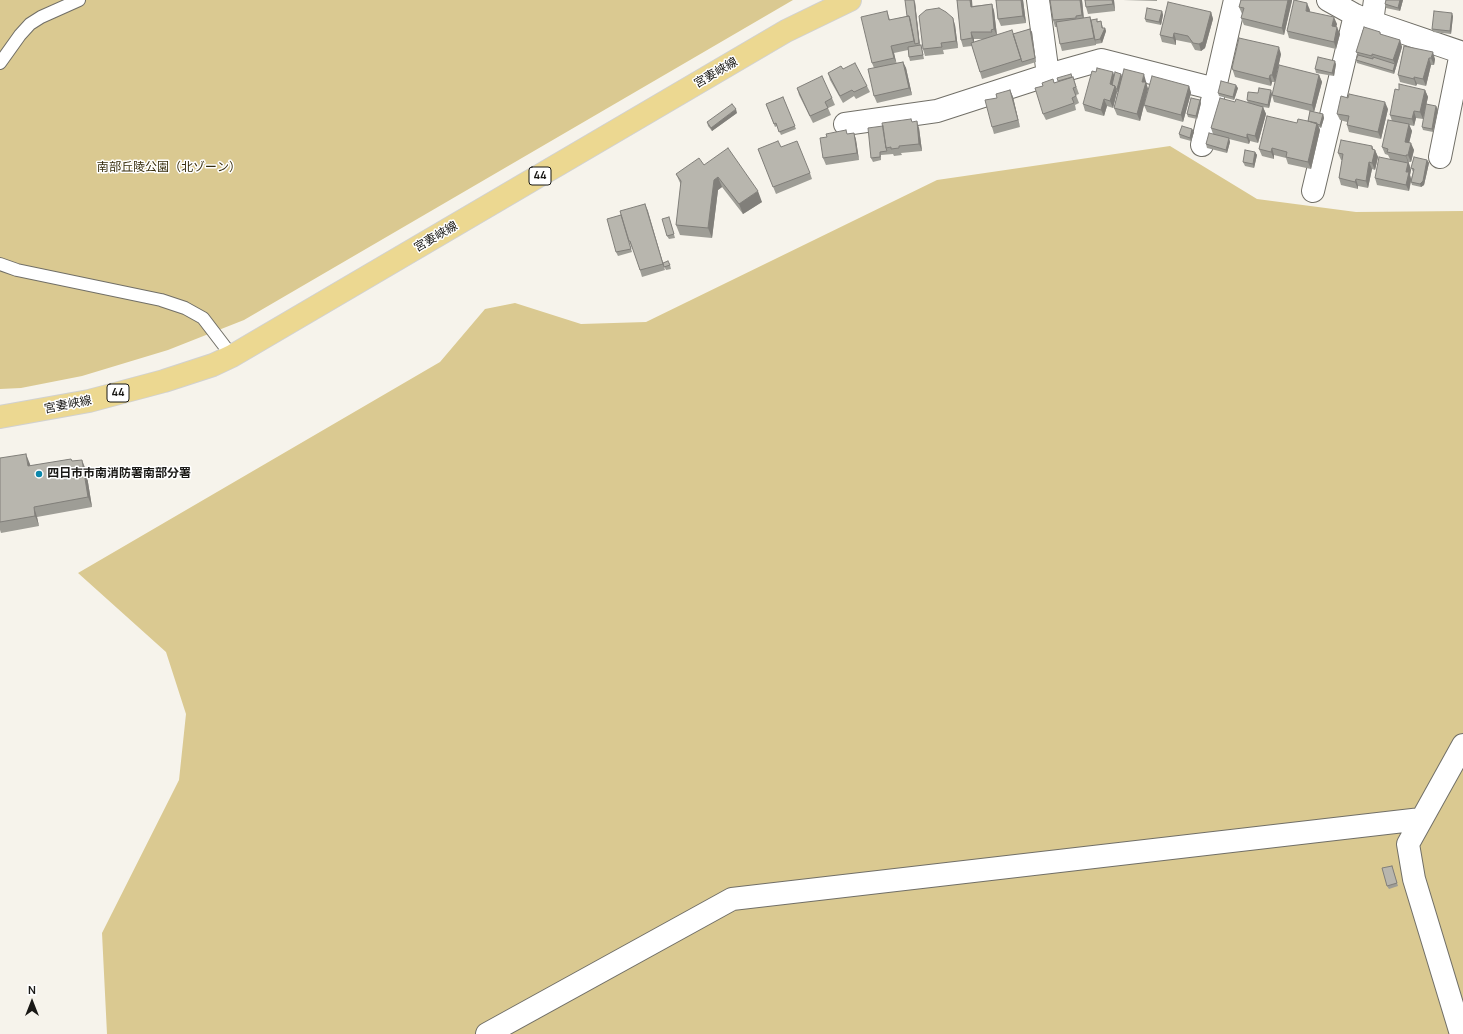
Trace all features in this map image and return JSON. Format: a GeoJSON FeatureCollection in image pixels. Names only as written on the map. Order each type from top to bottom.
{"type":"FeatureCollection","features":[{"type":"Feature","properties":{"kind":"main road","name":"宮妻峡線"},"geometry":{"type":"LineString","coordinates":[[0,417],[88,401],[164,381],[213,365],[232,356],[786,31],[850,0]]}},
{"type":"Feature","properties":{"kind":"street"},"geometry":{"type":"LineString","coordinates":[[1038,0],[1048,75]]}},
{"type":"Feature","properties":{"kind":"street"},"geometry":{"type":"LineString","coordinates":[[1202,145],[1235,0]]}},
{"type":"Feature","properties":{"kind":"street"},"geometry":{"type":"LineString","coordinates":[[1328,0],[1363,19],[1462,53],[1440,157]]}},
{"type":"Feature","properties":{"kind":"street"},"geometry":{"type":"LineString","coordinates":[[1313,191],[1363,19],[1375,0]]}},
{"type":"Feature","properties":{"kind":"street"},"geometry":{"type":"LineString","coordinates":[[846,124],[938,111],[1048,75],[1101,60],[1215,89]]}},
{"type":"Feature","properties":{"kind":"street"},"geometry":{"type":"LineString","coordinates":[[1461,1034],[1410,861],[1408,844],[1463,745]]}},
{"type":"Feature","properties":{"kind":"street"},"geometry":{"type":"LineString","coordinates":[[487,1034],[732,899],[1421,819]]}},
{"type":"Feature","properties":{"kind":"lane"},"geometry":{"type":"LineString","coordinates":[[0,63],[20,35],[30,24],[41,17],[79,0]]}},
{"type":"Feature","properties":{"kind":"lane"},"geometry":{"type":"LineString","coordinates":[[0,264],[18,270],[161,300],[185,308],[203,318],[232,356]]}},
{"type":"Feature","properties":{"kind":"green space","name":"南部丘陵公園（北ゾーン）"},"geometry":{"type":"Polygon","coordinates":[[[0,0],[793,0],[244,320],[168,350],[82,376],[21,388],[0,389],[0,0]]]}},
{"type":"Feature","properties":{"kind":"green space"},"geometry":{"type":"Polygon","coordinates":[[[1170,146],[1257,199],[1356,212],[1463,211],[1463,1034],[107,1034],[102,933],[179,780],[186,714],[166,652],[78,573],[440,362],[485,309],[515,303],[581,324],[646,322],[937,180],[1170,146]]]}},
{"type":"Feature","properties":{"kind":"building"},"geometry":{"type":"Polygon","coordinates":[[[905,0],[914,0],[919,43],[915,44],[910,19],[909,16],[907,16],[905,0]]]}},
{"type":"Feature","properties":{"kind":"building"},"geometry":{"type":"Polygon","coordinates":[[[957,0],[970,0],[971,7],[992,4],[994,29],[991,30],[992,32],[971,32],[972,38],[961,40],[957,0]]]}},
{"type":"Feature","properties":{"kind":"building"},"geometry":{"type":"Polygon","coordinates":[[[996,0],[1021,0],[1023,16],[998,19],[996,0]]]}},
{"type":"Feature","properties":{"kind":"building"},"geometry":{"type":"Polygon","coordinates":[[[1050,0],[1080,0],[1082,15],[1076,16],[1076,18],[1053,20],[1050,0]]]}},
{"type":"Feature","properties":{"kind":"building"},"geometry":{"type":"Polygon","coordinates":[[[1085,0],[1112,0],[1113,4],[1086,7],[1085,0]]]}},
{"type":"Feature","properties":{"kind":"building"},"geometry":{"type":"Polygon","coordinates":[[[1241,0],[1288,0],[1282,28],[1241,18],[1244,8],[1239,7],[1241,0]]]}},
{"type":"Feature","properties":{"kind":"building"},"geometry":{"type":"Polygon","coordinates":[[[1294,0],[1307,3],[1306,11],[1334,17],[1332,26],[1337,27],[1334,42],[1287,31],[1294,0]]]}},
{"type":"Feature","properties":{"kind":"building"},"geometry":{"type":"Polygon","coordinates":[[[1386,0],[1400,0],[1398,8],[1385,4],[1386,0]]]}},
{"type":"Feature","properties":{"kind":"building"},"geometry":{"type":"Polygon","coordinates":[[[1168,2],[1211,12],[1203,42],[1199,44],[1193,43],[1188,36],[1174,33],[1173,38],[1160,35],[1168,2]]]}},
{"type":"Feature","properties":{"kind":"building"},"geometry":{"type":"Polygon","coordinates":[[[939,8],[953,18],[956,41],[941,43],[942,47],[923,49],[919,16],[926,10],[939,8]]]}},
{"type":"Feature","properties":{"kind":"building"},"geometry":{"type":"Polygon","coordinates":[[[1147,8],[1162,11],[1159,22],[1145,19],[1147,8]]]}},
{"type":"Feature","properties":{"kind":"building"},"geometry":{"type":"Polygon","coordinates":[[[887,11],[889,20],[909,16],[914,41],[891,46],[894,58],[872,63],[861,17],[887,11]]]}},
{"type":"Feature","properties":{"kind":"building"},"geometry":{"type":"Polygon","coordinates":[[[1434,11],[1452,13],[1450,31],[1432,29],[1434,11]]]}},
{"type":"Feature","properties":{"kind":"building"},"geometry":{"type":"Polygon","coordinates":[[[1090,17],[1094,38],[1060,44],[1056,22],[1090,17]]]}},
{"type":"Feature","properties":{"kind":"building"},"geometry":{"type":"Polygon","coordinates":[[[1097,19],[1097,22],[1101,21],[1102,28],[1105,28],[1100,39],[1095,40],[1091,20],[1097,19]]]}},
{"type":"Feature","properties":{"kind":"building"},"geometry":{"type":"Polygon","coordinates":[[[1364,27],[1400,40],[1393,60],[1372,54],[1372,56],[1356,52],[1364,27]]]}},
{"type":"Feature","properties":{"kind":"building"},"geometry":{"type":"Polygon","coordinates":[[[1030,29],[1035,58],[1022,62],[1013,34],[1030,29]]]}},
{"type":"Feature","properties":{"kind":"building"},"geometry":{"type":"Polygon","coordinates":[[[1012,30],[1021,59],[980,72],[971,43],[1012,30]]]}},
{"type":"Feature","properties":{"kind":"building"},"geometry":{"type":"Polygon","coordinates":[[[1239,38],[1279,47],[1272,75],[1270,75],[1269,79],[1233,70],[1232,68],[1239,38]]]}},
{"type":"Feature","properties":{"kind":"building"},"geometry":{"type":"Polygon","coordinates":[[[921,45],[923,55],[909,57],[908,47],[921,45]]]}},
{"type":"Feature","properties":{"kind":"building"},"geometry":{"type":"Polygon","coordinates":[[[1404,46],[1433,52],[1431,58],[1429,58],[1423,79],[1414,77],[1414,79],[1398,75],[1404,46]]]}},
{"type":"Feature","properties":{"kind":"building"},"geometry":{"type":"Polygon","coordinates":[[[1358,55],[1373,59],[1373,57],[1395,64],[1393,71],[1356,60],[1358,55]]]}},
{"type":"Feature","properties":{"kind":"building"},"geometry":{"type":"Polygon","coordinates":[[[1318,57],[1335,61],[1332,73],[1315,69],[1318,57]]]}},
{"type":"Feature","properties":{"kind":"building"},"geometry":{"type":"Polygon","coordinates":[[[903,62],[909,88],[874,96],[868,69],[903,62]]]}},
{"type":"Feature","properties":{"kind":"building"},"geometry":{"type":"Polygon","coordinates":[[[855,63],[867,86],[854,92],[852,90],[840,96],[828,73],[841,66],[843,69],[855,63]]]}},
{"type":"Feature","properties":{"kind":"building"},"geometry":{"type":"Polygon","coordinates":[[[1279,65],[1319,75],[1312,105],[1272,95],[1279,65]]]}},
{"type":"Feature","properties":{"kind":"building"},"geometry":{"type":"Polygon","coordinates":[[[1097,68],[1113,72],[1110,84],[1115,86],[1110,101],[1104,99],[1101,110],[1083,104],[1092,71],[1096,72],[1097,68]]]}},
{"type":"Feature","properties":{"kind":"building"},"geometry":{"type":"Polygon","coordinates":[[[1124,69],[1144,74],[1142,82],[1146,82],[1137,114],[1114,108],[1124,69]]]}},
{"type":"Feature","properties":{"kind":"building"},"geometry":{"type":"Polygon","coordinates":[[[1115,72],[1121,74],[1117,89],[1112,85],[1115,72]]]}},
{"type":"Feature","properties":{"kind":"building"},"geometry":{"type":"Polygon","coordinates":[[[1071,74],[1072,77],[1058,81],[1057,78],[1071,74]]]}},
{"type":"Feature","properties":{"kind":"building"},"geometry":{"type":"Polygon","coordinates":[[[822,76],[832,98],[825,102],[828,108],[810,116],[797,88],[822,76]]]}},
{"type":"Feature","properties":{"kind":"building"},"geometry":{"type":"Polygon","coordinates":[[[1152,76],[1189,86],[1181,115],[1144,105],[1152,76]]]}},
{"type":"Feature","properties":{"kind":"building"},"geometry":{"type":"Polygon","coordinates":[[[1073,77],[1076,87],[1073,88],[1076,96],[1072,98],[1074,103],[1043,114],[1035,88],[1043,86],[1042,83],[1053,79],[1054,83],[1073,77]]]}},
{"type":"Feature","properties":{"kind":"building"},"geometry":{"type":"Polygon","coordinates":[[[1221,81],[1236,85],[1233,97],[1218,93],[1221,81]]]}},
{"type":"Feature","properties":{"kind":"building"},"geometry":{"type":"Polygon","coordinates":[[[1399,84],[1425,90],[1420,112],[1414,111],[1412,119],[1390,115],[1395,89],[1399,90],[1399,84]]]}},
{"type":"Feature","properties":{"kind":"building"},"geometry":{"type":"Polygon","coordinates":[[[1259,88],[1271,90],[1268,105],[1247,100],[1248,92],[1258,93],[1259,88]]]}},
{"type":"Feature","properties":{"kind":"building"},"geometry":{"type":"Polygon","coordinates":[[[1010,90],[1018,120],[992,127],[985,100],[997,98],[996,94],[1010,90]]]}},
{"type":"Feature","properties":{"kind":"building"},"geometry":{"type":"Polygon","coordinates":[[[1349,94],[1385,102],[1378,132],[1347,125],[1349,116],[1337,114],[1341,96],[1348,98],[1349,94]]]}},
{"type":"Feature","properties":{"kind":"building"},"geometry":{"type":"Polygon","coordinates":[[[783,97],[795,126],[779,132],[766,104],[783,97]]]}},
{"type":"Feature","properties":{"kind":"building"},"geometry":{"type":"Polygon","coordinates":[[[1191,98],[1200,100],[1196,116],[1187,114],[1191,98]]]}},
{"type":"Feature","properties":{"kind":"building"},"geometry":{"type":"Polygon","coordinates":[[[1220,98],[1235,102],[1236,99],[1263,107],[1255,136],[1247,134],[1247,138],[1211,128],[1220,98]]]}},
{"type":"Feature","properties":{"kind":"building"},"geometry":{"type":"Polygon","coordinates":[[[732,104],[736,109],[711,128],[707,122],[732,104]]]}},
{"type":"Feature","properties":{"kind":"building"},"geometry":{"type":"Polygon","coordinates":[[[1426,104],[1436,106],[1432,129],[1422,127],[1426,104]]]}},
{"type":"Feature","properties":{"kind":"building"},"geometry":{"type":"Polygon","coordinates":[[[1310,111],[1323,114],[1320,125],[1308,121],[1310,111]]]}},
{"type":"Feature","properties":{"kind":"building"},"geometry":{"type":"Polygon","coordinates":[[[1267,116],[1297,123],[1298,119],[1317,123],[1308,162],[1286,157],[1287,152],[1272,148],[1271,152],[1259,149],[1267,116]]]}},
{"type":"Feature","properties":{"kind":"building"},"geometry":{"type":"Polygon","coordinates":[[[911,119],[912,122],[917,121],[919,144],[899,146],[899,148],[891,149],[891,147],[886,148],[882,123],[911,119]]]}},
{"type":"Feature","properties":{"kind":"building"},"geometry":{"type":"Polygon","coordinates":[[[1388,120],[1409,124],[1405,142],[1411,143],[1408,155],[1406,156],[1387,152],[1388,149],[1382,147],[1388,120]]]}},
{"type":"Feature","properties":{"kind":"building"},"geometry":{"type":"Polygon","coordinates":[[[883,126],[887,151],[880,152],[880,157],[871,158],[868,128],[883,126]]]}},
{"type":"Feature","properties":{"kind":"building"},"geometry":{"type":"Polygon","coordinates":[[[1182,126],[1192,129],[1190,138],[1179,134],[1182,126]]]}},
{"type":"Feature","properties":{"kind":"building"},"geometry":{"type":"Polygon","coordinates":[[[846,130],[847,134],[854,133],[857,153],[823,158],[820,138],[827,137],[826,134],[846,130]]]}},
{"type":"Feature","properties":{"kind":"building"},"geometry":{"type":"Polygon","coordinates":[[[1209,133],[1229,138],[1226,150],[1206,144],[1209,133]]]}},
{"type":"Feature","properties":{"kind":"building"},"geometry":{"type":"Polygon","coordinates":[[[1341,140],[1372,146],[1372,149],[1375,150],[1372,163],[1369,162],[1366,181],[1356,179],[1355,182],[1339,178],[1343,154],[1338,153],[1341,140]]]}},
{"type":"Feature","properties":{"kind":"building"},"geometry":{"type":"Polygon","coordinates":[[[778,141],[781,147],[797,141],[810,173],[773,187],[758,149],[778,141]]]}},
{"type":"Feature","properties":{"kind":"building"},"geometry":{"type":"Polygon","coordinates":[[[728,148],[758,191],[739,204],[718,177],[714,180],[708,228],[676,225],[681,181],[676,174],[699,158],[704,165],[728,148]]]}},
{"type":"Feature","properties":{"kind":"building"},"geometry":{"type":"Polygon","coordinates":[[[1245,150],[1255,152],[1253,164],[1243,162],[1245,150]]]}},
{"type":"Feature","properties":{"kind":"building"},"geometry":{"type":"Polygon","coordinates":[[[1379,157],[1408,163],[1406,172],[1409,172],[1406,185],[1375,178],[1379,157]]]}},
{"type":"Feature","properties":{"kind":"building"},"geometry":{"type":"Polygon","coordinates":[[[1414,157],[1427,160],[1423,181],[1420,184],[1411,182],[1414,169],[1411,168],[1414,157]]]}},
{"type":"Feature","properties":{"kind":"building"},"geometry":{"type":"Polygon","coordinates":[[[645,204],[663,264],[640,270],[620,211],[645,204]]]}},
{"type":"Feature","properties":{"kind":"building"},"geometry":{"type":"Polygon","coordinates":[[[621,215],[631,249],[616,252],[607,219],[621,215]]]}},
{"type":"Feature","properties":{"kind":"building"},"geometry":{"type":"Polygon","coordinates":[[[669,217],[674,234],[667,236],[662,219],[669,217]]]}},
{"type":"Feature","properties":{"kind":"building"},"geometry":{"type":"Polygon","coordinates":[[[668,261],[670,265],[664,267],[663,263],[668,261]]]}},
{"type":"Feature","properties":{"kind":"building"},"geometry":{"type":"Polygon","coordinates":[[[26,454],[28,466],[71,459],[72,461],[82,460],[88,497],[34,507],[35,516],[0,522],[0,458],[26,454]]]}},
{"type":"Feature","properties":{"kind":"building"},"geometry":{"type":"Polygon","coordinates":[[[1392,866],[1397,883],[1387,886],[1382,868],[1392,866]]]}},
{"type":"Feature","properties":{"kind":"place","name":"四日市市南消防署南部分署"},"geometry":{"type":"Point","coordinates":[39,474]}}]}
